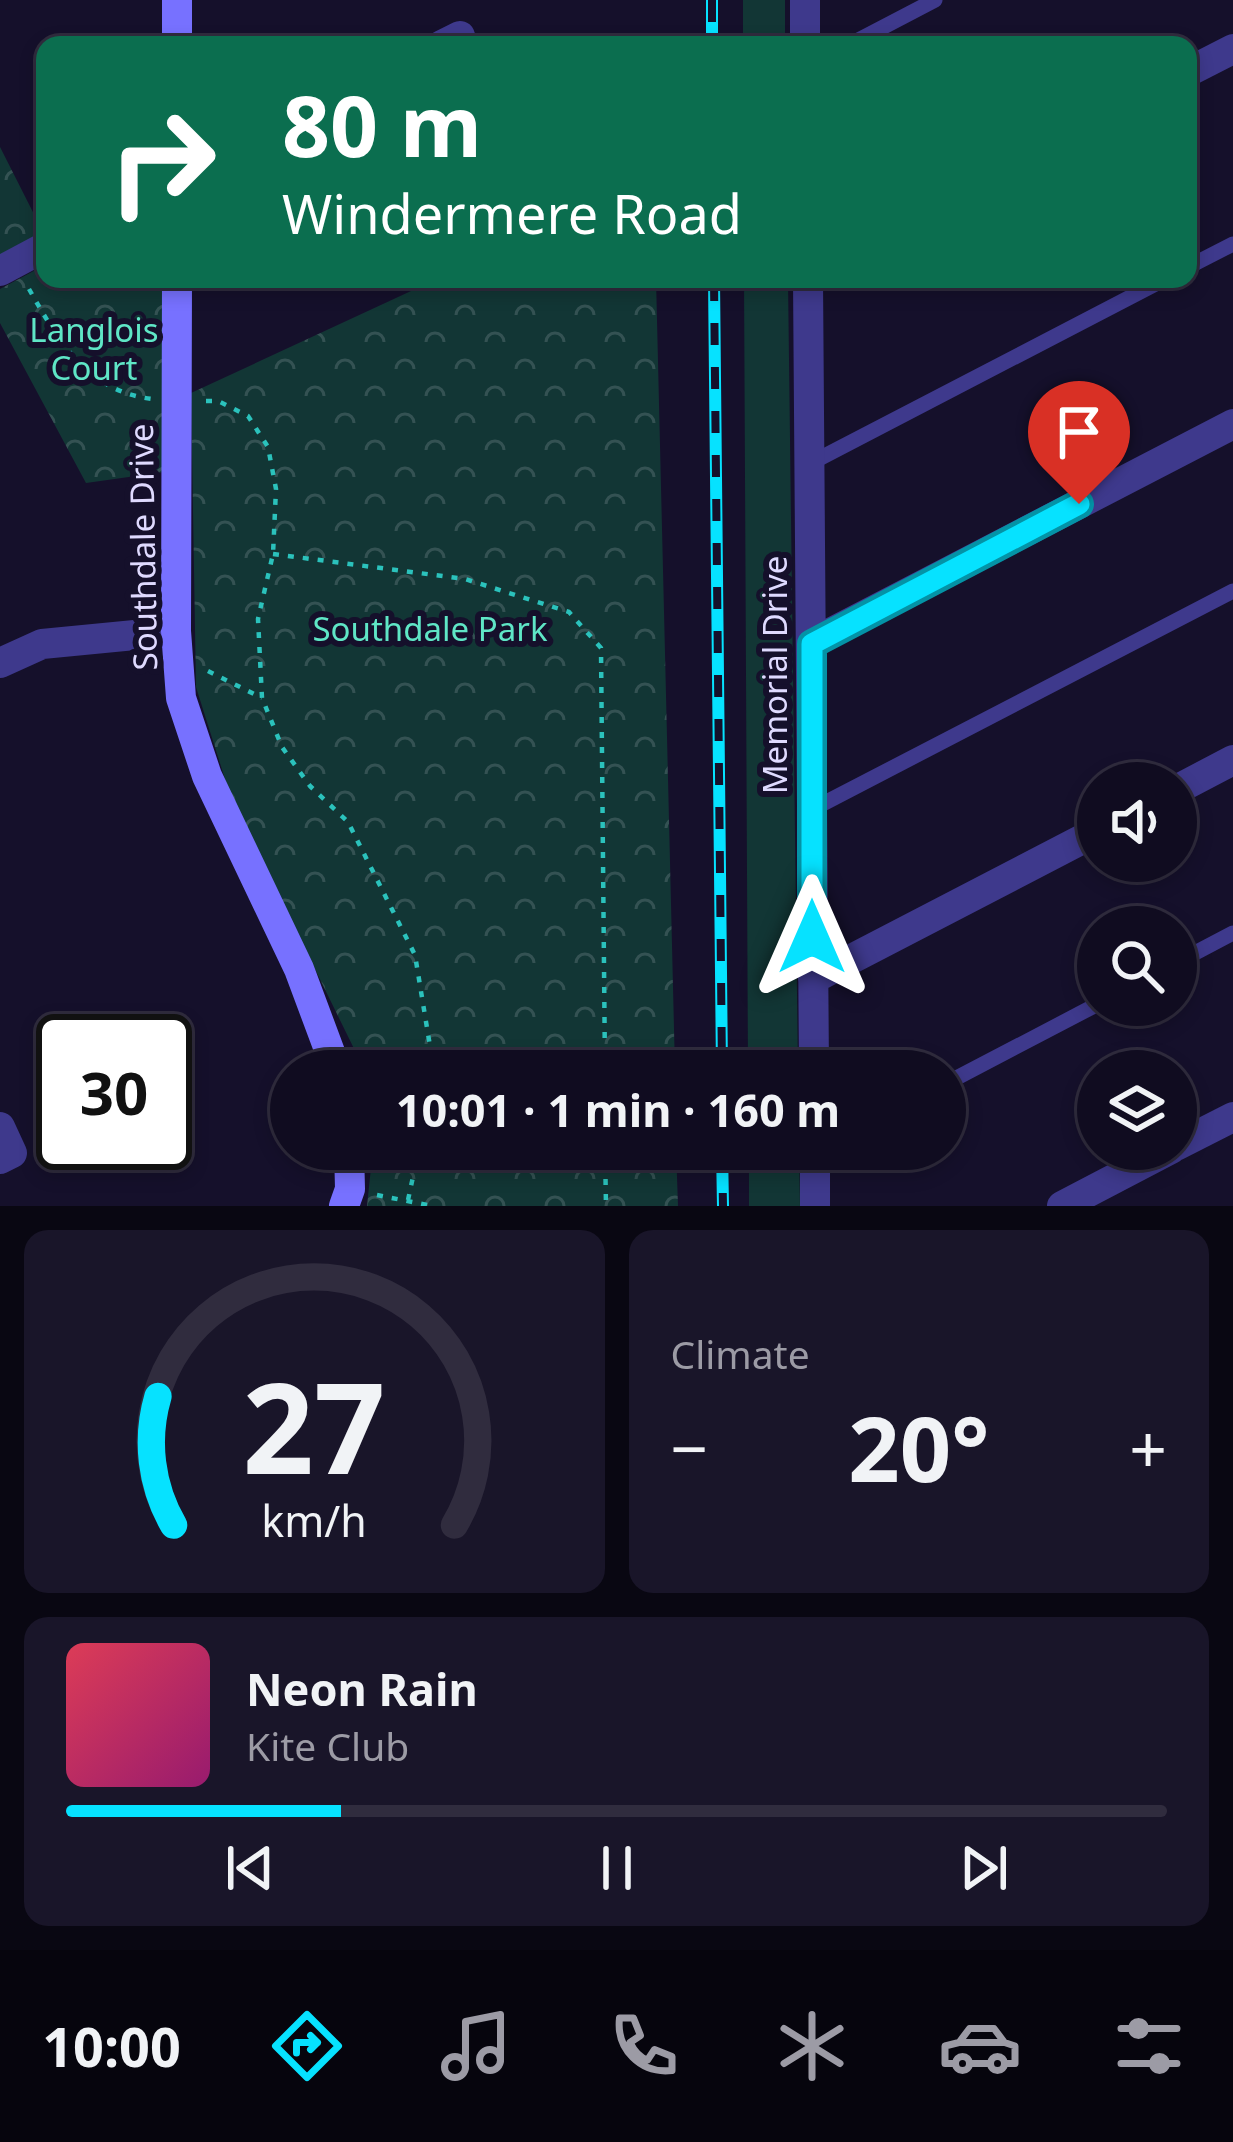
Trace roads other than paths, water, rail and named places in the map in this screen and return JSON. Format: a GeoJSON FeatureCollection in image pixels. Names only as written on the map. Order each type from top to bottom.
{"type":"FeatureCollection","features":[{"type":"Feature","properties":{"kind":"street"},"geometry":{"type":"LineString","coordinates":[[177,0],[177,36]]}},
{"type":"Feature","properties":{"kind":"street"},"geometry":{"type":"LineString","coordinates":[[805,0],[805,36]]}},
{"type":"Feature","properties":{"kind":"street"},"geometry":{"type":"LineString","coordinates":[[1197,67],[1233,49]]}},
{"type":"Feature","properties":{"kind":"street"},"geometry":{"type":"LineString","coordinates":[[12,274],[36,255]]}},
{"type":"Feature","properties":{"kind":"street","name":"Southdale Drive"},"geometry":{"type":"LineString","coordinates":[[177,288],[176,632],[181,698],[206,776],[299,969],[330,1050]]}},
{"type":"Feature","properties":{"kind":"street","name":"Memorial Drive"},"geometry":{"type":"LineString","coordinates":[[808,288],[814,1050]]}},
{"type":"Feature","properties":{"kind":"street"},"geometry":{"type":"LineString","coordinates":[[812,644],[1233,424]]}},
{"type":"Feature","properties":{"kind":"street"},"geometry":{"type":"LineString","coordinates":[[0,663],[42,644],[176,632]]}},
{"type":"Feature","properties":{"kind":"street"},"geometry":{"type":"LineString","coordinates":[[1197,779],[1233,760]]}},
{"type":"Feature","properties":{"kind":"street"},"geometry":{"type":"LineString","coordinates":[[813,979],[1077,842]]}},
{"type":"Feature","properties":{"kind":"street"},"geometry":{"type":"LineString","coordinates":[[1197,1136],[1233,1117]]}},
{"type":"Feature","properties":{"kind":"street"},"geometry":{"type":"LineString","coordinates":[[0,1127],[13,1153],[0,1159]]}},
{"type":"Feature","properties":{"kind":"street"},"geometry":{"type":"LineString","coordinates":[[344,1206],[350,1170]]}},
{"type":"Feature","properties":{"kind":"street"},"geometry":{"type":"LineString","coordinates":[[815,1206],[816,1170]]}},
{"type":"Feature","properties":{"kind":"street"},"geometry":{"type":"LineString","coordinates":[[1062,1206],[1132,1170]]}},
{"type":"Feature","properties":{"kind":"lane"},"geometry":{"type":"LineString","coordinates":[[866,36],[935,0]]}},
{"type":"Feature","properties":{"kind":"lane"},"geometry":{"type":"LineString","coordinates":[[1197,262],[1233,244]]}},
{"type":"Feature","properties":{"kind":"lane"},"geometry":{"type":"LineString","coordinates":[[809,464],[1148,288]]}},
{"type":"Feature","properties":{"kind":"lane"},"geometry":{"type":"LineString","coordinates":[[812,810],[1233,591]]}},
{"type":"Feature","properties":{"kind":"lane"},"geometry":{"type":"LineString","coordinates":[[1197,952],[1233,933]]}},
{"type":"Feature","properties":{"kind":"lane"},"geometry":{"type":"LineString","coordinates":[[966,1073],[1077,1015]]}},
{"type":"Feature","properties":{"kind":"railway"},"geometry":{"type":"LineString","coordinates":[[712,0],[712,36]]}},
{"type":"Feature","properties":{"kind":"railway"},"geometry":{"type":"LineString","coordinates":[[714,288],[722,1050]]}},
{"type":"Feature","properties":{"kind":"railway"},"geometry":{"type":"LineString","coordinates":[[722,1170],[723,1206]]}},
{"type":"Feature","properties":{"kind":"park label","name":"Langlois Court"},"geometry":{"type":"Point","coordinates":[94,349]}},
{"type":"Feature","properties":{"kind":"park label","name":"Southdale Park"},"geometry":{"type":"Point","coordinates":[430,629]}}]}
